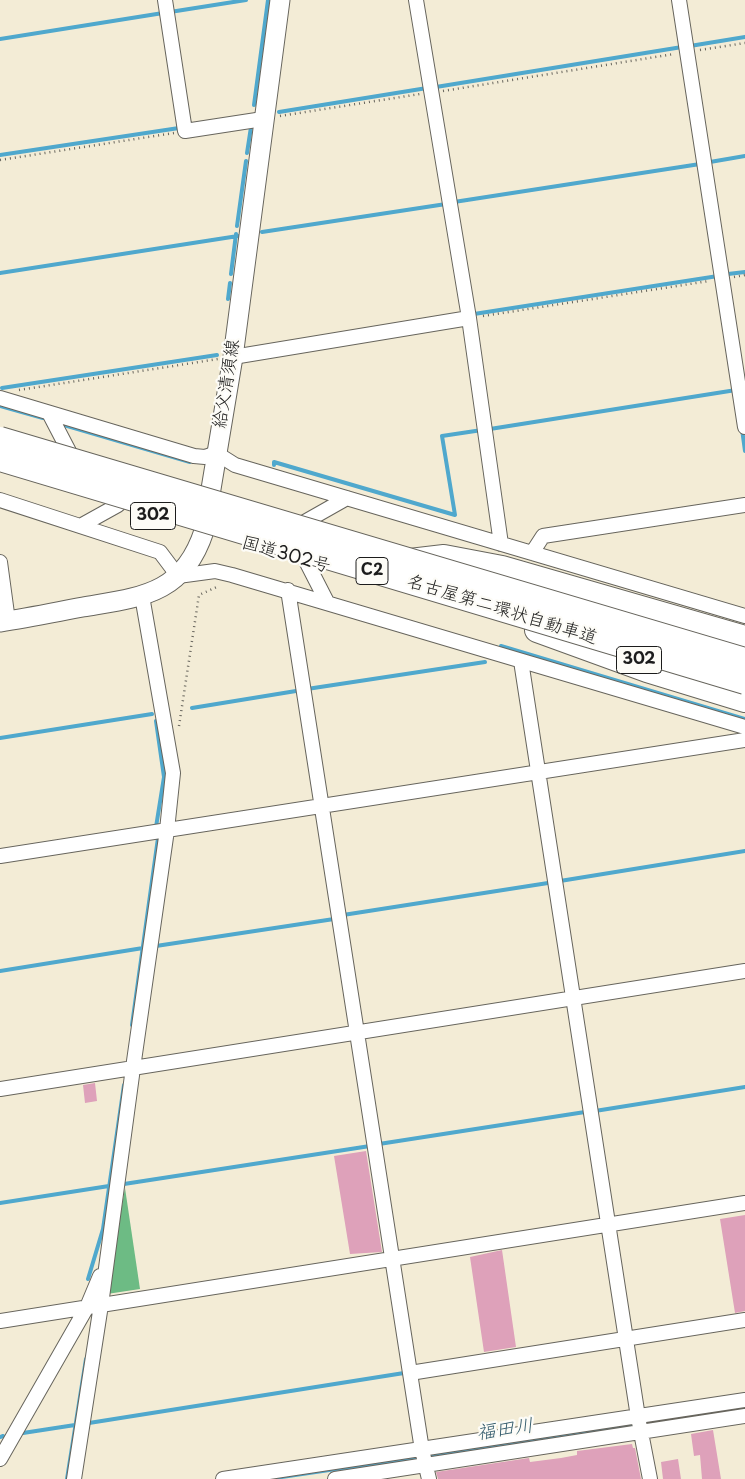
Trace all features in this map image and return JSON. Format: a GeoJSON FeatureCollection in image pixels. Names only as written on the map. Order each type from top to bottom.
{"type":"FeatureCollection","features":[{"type":"Feature","properties":{"kind":"highway","name":"名古屋第二環状自動車道"},"geometry":{"type":"LineString","coordinates":[[0,439],[745,660]]}},
{"type":"Feature","properties":{"kind":"highway","name":"名古屋第二環状自動車道"},"geometry":{"type":"LineString","coordinates":[[0,459],[745,682]]}},
{"type":"Feature","properties":{"kind":"highway","name":"国道302号"},"geometry":{"type":"LineString","coordinates":[[0,469],[204,532],[352,574],[745,692]]}},
{"type":"Feature","properties":{"kind":"highway"},"geometry":{"type":"LineString","coordinates":[[352,574],[417,559],[458,559],[502,568],[745,638]]}},
{"type":"Feature","properties":{"kind":"highway"},"geometry":{"type":"LineString","coordinates":[[533,628],[647,670],[745,700]]}},
{"type":"Feature","properties":{"kind":"main road","name":"給父清須線"},"geometry":{"type":"LineString","coordinates":[[4,622],[142,596],[178,576],[197,553],[204,532],[233,357],[280,0]]}},
{"type":"Feature","properties":{"kind":"street"},"geometry":{"type":"LineString","coordinates":[[164,0],[185,131],[263,119]]}},
{"type":"Feature","properties":{"kind":"street"},"geometry":{"type":"LineString","coordinates":[[416,0],[469,318],[502,544]]}},
{"type":"Feature","properties":{"kind":"street"},"geometry":{"type":"LineString","coordinates":[[679,0],[745,427]]}},
{"type":"Feature","properties":{"kind":"street"},"geometry":{"type":"LineString","coordinates":[[233,357],[469,318]]}},
{"type":"Feature","properties":{"kind":"street"},"geometry":{"type":"LineString","coordinates":[[5,394],[49,413],[194,456],[205,457],[216,453],[235,465],[745,616]]}},
{"type":"Feature","properties":{"kind":"street"},"geometry":{"type":"LineString","coordinates":[[49,413],[94,498]]}},
{"type":"Feature","properties":{"kind":"street"},"geometry":{"type":"LineString","coordinates":[[258,547],[347,498]]}},
{"type":"Feature","properties":{"kind":"street"},"geometry":{"type":"LineString","coordinates":[[0,500],[82,525],[160,552],[178,576],[215,571],[232,575],[288,590],[745,727]]}},
{"type":"Feature","properties":{"kind":"street"},"geometry":{"type":"LineString","coordinates":[[82,525],[118,505]]}},
{"type":"Feature","properties":{"kind":"street"},"geometry":{"type":"LineString","coordinates":[[532,553],[543,536],[745,505]]}},
{"type":"Feature","properties":{"kind":"street"},"geometry":{"type":"LineString","coordinates":[[306,561],[327,602]]}},
{"type":"Feature","properties":{"kind":"street"},"geometry":{"type":"LineString","coordinates":[[0,562],[4,622]]}},
{"type":"Feature","properties":{"kind":"street"},"geometry":{"type":"LineString","coordinates":[[288,590],[425,1462]]}},
{"type":"Feature","properties":{"kind":"street"},"geometry":{"type":"LineString","coordinates":[[74,1479],[101,1305],[132,1068],[168,830],[173,773],[142,596]]}},
{"type":"Feature","properties":{"kind":"street"},"geometry":{"type":"LineString","coordinates":[[521,661],[638,1417],[650,1479]]}},
{"type":"Feature","properties":{"kind":"street"},"geometry":{"type":"LineString","coordinates":[[0,856],[745,740]]}},
{"type":"Feature","properties":{"kind":"street"},"geometry":{"type":"LineString","coordinates":[[0,1089],[745,971]]}},
{"type":"Feature","properties":{"kind":"street"},"geometry":{"type":"LineString","coordinates":[[0,1321],[745,1203]]}},
{"type":"Feature","properties":{"kind":"street"},"geometry":{"type":"LineString","coordinates":[[0,1459],[87,1307],[107,1258]]}},
{"type":"Feature","properties":{"kind":"street"},"geometry":{"type":"LineString","coordinates":[[410,1373],[745,1320]]}},
{"type":"Feature","properties":{"kind":"street"},"geometry":{"type":"LineString","coordinates":[[335,1479],[638,1417],[745,1400]]}},
{"type":"Feature","properties":{"kind":"street"},"geometry":{"type":"LineString","coordinates":[[223,1479],[425,1462],[745,1416]]}},
{"type":"Feature","properties":{"kind":"path"},"geometry":{"type":"LineString","coordinates":[[263,119],[745,43]]}},
{"type":"Feature","properties":{"kind":"path"},"geometry":{"type":"LineString","coordinates":[[0,160],[185,131]]}},
{"type":"Feature","properties":{"kind":"path"},"geometry":{"type":"LineString","coordinates":[[469,318],[722,279]]}},
{"type":"Feature","properties":{"kind":"path"},"geometry":{"type":"LineString","coordinates":[[5,394],[233,357]]}},
{"type":"Feature","properties":{"kind":"path"},"geometry":{"type":"LineString","coordinates":[[169,748],[178,731],[199,595],[228,583],[232,575]]}},
{"type":"Feature","properties":{"kind":"green space"},"geometry":{"type":"Polygon","coordinates":[[[125,1188],[140,1289],[107,1294],[125,1188]]]}},
{"type":"Feature","properties":{"kind":"building"},"geometry":{"type":"Polygon","coordinates":[[[95,1083],[97,1101],[85,1103],[83,1085],[95,1083]]]}},
{"type":"Feature","properties":{"kind":"building"},"geometry":{"type":"Polygon","coordinates":[[[366,1151],[382,1252],[350,1254],[334,1156],[366,1151]]]}},
{"type":"Feature","properties":{"kind":"building"},"geometry":{"type":"Polygon","coordinates":[[[745,1215],[745,1311],[735,1313],[720,1219],[745,1215]]]}},
{"type":"Feature","properties":{"kind":"building"},"geometry":{"type":"Polygon","coordinates":[[[502,1250],[516,1347],[484,1352],[470,1257],[502,1250]]]}},
{"type":"Feature","properties":{"kind":"building"},"geometry":{"type":"Polygon","coordinates":[[[713,1430],[721,1479],[702,1479],[700,1455],[694,1456],[691,1434],[713,1430]]]}},
{"type":"Feature","properties":{"kind":"building"},"geometry":{"type":"Polygon","coordinates":[[[632,1444],[633,1448],[635,1448],[641,1479],[438,1479],[436,1472],[529,1458],[530,1462],[561,1458],[577,1455],[577,1451],[632,1444]]]}},
{"type":"Feature","properties":{"kind":"building"},"geometry":{"type":"Polygon","coordinates":[[[678,1459],[681,1479],[663,1479],[661,1462],[678,1459]]]}},
{"type":"Feature","properties":{"kind":"waterway"},"geometry":{"type":"LineString","coordinates":[[170,12],[246,0]]}},
{"type":"Feature","properties":{"kind":"waterway"},"geometry":{"type":"LineString","coordinates":[[254,105],[268,0]]}},
{"type":"Feature","properties":{"kind":"waterway"},"geometry":{"type":"LineString","coordinates":[[0,39],[163,13]]}},
{"type":"Feature","properties":{"kind":"waterway"},"geometry":{"type":"LineString","coordinates":[[690,46],[745,37]]}},
{"type":"Feature","properties":{"kind":"waterway"},"geometry":{"type":"LineString","coordinates":[[436,87],[682,47],[681,44]]}},
{"type":"Feature","properties":{"kind":"waterway"},"geometry":{"type":"LineString","coordinates":[[279,112],[427,88]]}},
{"type":"Feature","properties":{"kind":"waterway"},"geometry":{"type":"LineString","coordinates":[[247,153],[251,127]]}},
{"type":"Feature","properties":{"kind":"waterway"},"geometry":{"type":"LineString","coordinates":[[0,155],[179,128]]}},
{"type":"Feature","properties":{"kind":"waterway"},"geometry":{"type":"LineString","coordinates":[[710,162],[745,156]]}},
{"type":"Feature","properties":{"kind":"waterway"},"geometry":{"type":"LineString","coordinates":[[237,226],[246,161]]}},
{"type":"Feature","properties":{"kind":"waterway"},"geometry":{"type":"LineString","coordinates":[[454,202],[700,164]]}},
{"type":"Feature","properties":{"kind":"waterway"},"geometry":{"type":"LineString","coordinates":[[262,232],[446,204]]}},
{"type":"Feature","properties":{"kind":"waterway"},"geometry":{"type":"LineString","coordinates":[[231,274],[236,234]]}},
{"type":"Feature","properties":{"kind":"waterway"},"geometry":{"type":"LineString","coordinates":[[0,273],[238,236]]}},
{"type":"Feature","properties":{"kind":"waterway"},"geometry":{"type":"LineString","coordinates":[[728,274],[745,272]]}},
{"type":"Feature","properties":{"kind":"waterway"},"geometry":{"type":"LineString","coordinates":[[474,314],[718,276]]}},
{"type":"Feature","properties":{"kind":"waterway"},"geometry":{"type":"LineString","coordinates":[[228,299],[230,283]]}},
{"type":"Feature","properties":{"kind":"waterway"},"geometry":{"type":"LineString","coordinates":[[2,388],[217,355]]}},
{"type":"Feature","properties":{"kind":"waterway"},"geometry":{"type":"LineString","coordinates":[[490,429],[736,390]]}},
{"type":"Feature","properties":{"kind":"waterway"},"geometry":{"type":"LineString","coordinates":[[0,406],[43,418]]}},
{"type":"Feature","properties":{"kind":"waterway"},"geometry":{"type":"LineString","coordinates":[[64,425],[190,462]]}},
{"type":"Feature","properties":{"kind":"waterway"},"geometry":{"type":"LineString","coordinates":[[742,429],[745,451]]}},
{"type":"Feature","properties":{"kind":"waterway"},"geometry":{"type":"LineString","coordinates":[[274,465],[274,462],[455,515],[442,436],[482,430]]}},
{"type":"Feature","properties":{"kind":"waterway"},"geometry":{"type":"LineString","coordinates":[[501,646],[745,719]]}},
{"type":"Feature","properties":{"kind":"waterway"},"geometry":{"type":"LineString","coordinates":[[307,689],[485,662]]}},
{"type":"Feature","properties":{"kind":"waterway"},"geometry":{"type":"LineString","coordinates":[[192,708],[296,691]]}},
{"type":"Feature","properties":{"kind":"waterway"},"geometry":{"type":"LineString","coordinates":[[0,738],[152,714]]}},
{"type":"Feature","properties":{"kind":"waterway"},"geometry":{"type":"LineString","coordinates":[[156,721],[164,777],[156,827]]}},
{"type":"Feature","properties":{"kind":"waterway"},"geometry":{"type":"LineString","coordinates":[[132,1025],[158,838]]}},
{"type":"Feature","properties":{"kind":"waterway"},"geometry":{"type":"LineString","coordinates":[[560,881],[745,851]]}},
{"type":"Feature","properties":{"kind":"waterway"},"geometry":{"type":"LineString","coordinates":[[343,915],[548,883]]}},
{"type":"Feature","properties":{"kind":"waterway"},"geometry":{"type":"LineString","coordinates":[[156,946],[334,919]]}},
{"type":"Feature","properties":{"kind":"waterway"},"geometry":{"type":"LineString","coordinates":[[0,971],[143,948]]}},
{"type":"Feature","properties":{"kind":"waterway"},"geometry":{"type":"LineString","coordinates":[[88,1279],[103,1229],[124,1085]]}},
{"type":"Feature","properties":{"kind":"waterway"},"geometry":{"type":"LineString","coordinates":[[595,1111],[745,1087]]}},
{"type":"Feature","properties":{"kind":"waterway"},"geometry":{"type":"LineString","coordinates":[[379,1144],[585,1112]]}},
{"type":"Feature","properties":{"kind":"waterway"},"geometry":{"type":"LineString","coordinates":[[124,1184],[370,1146]]}},
{"type":"Feature","properties":{"kind":"waterway"},"geometry":{"type":"LineString","coordinates":[[0,1203],[109,1186]]}},
{"type":"Feature","properties":{"kind":"waterway"},"geometry":{"type":"LineString","coordinates":[[67,1479],[86,1359]]}},
{"type":"Feature","properties":{"kind":"waterway"},"geometry":{"type":"LineString","coordinates":[[89,1423],[404,1373]]}},
{"type":"Feature","properties":{"kind":"waterway","name":"福田川"},"geometry":{"type":"LineString","coordinates":[[643,1424],[745,1408]]}},
{"type":"Feature","properties":{"kind":"waterway"},"geometry":{"type":"LineString","coordinates":[[23,1433],[75,1425]]}},
{"type":"Feature","properties":{"kind":"waterway","name":"福田川"},"geometry":{"type":"LineString","coordinates":[[275,1478],[636,1425]]}}]}
